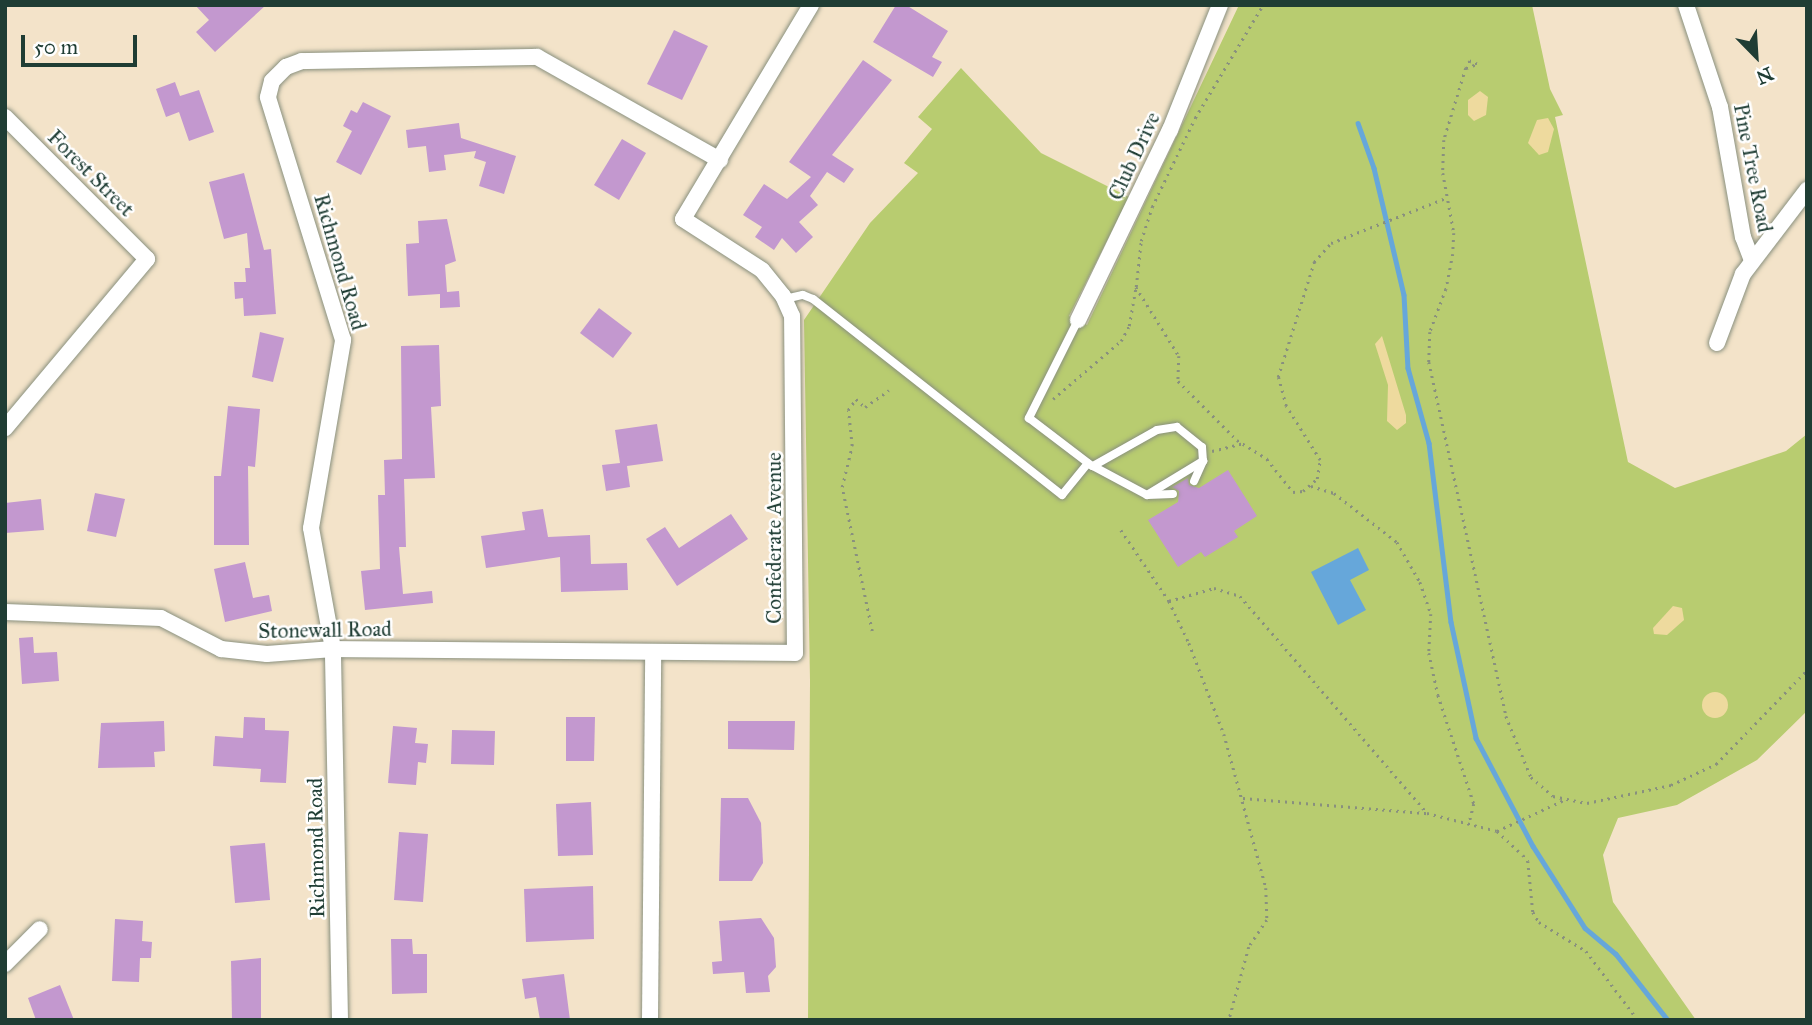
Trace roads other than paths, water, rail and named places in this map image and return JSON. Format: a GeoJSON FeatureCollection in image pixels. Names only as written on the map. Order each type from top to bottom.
{"type":"FeatureCollection","features":[{"type":"Feature","properties":{"kind":"street","name":"Confederate Avenue"},"geometry":{"type":"LineString","coordinates":[[653,654],[795,653],[795,337],[785,299],[762,270],[683,219],[811,5]]}},
{"type":"Feature","properties":{"kind":"street","name":"Club Drive"},"geometry":{"type":"LineString","coordinates":[[1078,320],[1170,130],[1220,5]]}},
{"type":"Feature","properties":{"kind":"street","name":"Pine Tree Road"},"geometry":{"type":"LineString","coordinates":[[1686,5],[1720,107],[1743,237],[1752,260]]}},
{"type":"Feature","properties":{"kind":"street","name":"Richmond Road"},"geometry":{"type":"LineString","coordinates":[[340,1020],[333,649],[311,528],[343,340],[268,97],[272,81],[286,67],[302,61],[537,57],[720,160]]}},
{"type":"Feature","properties":{"kind":"street","name":"Forest Street"},"geometry":{"type":"LineString","coordinates":[[5,117],[147,259],[5,428]]}},
{"type":"Feature","properties":{"kind":"street","name":"Pine Tree Road"},"geometry":{"type":"LineString","coordinates":[[1717,343],[1752,260],[1807,190]]}},
{"type":"Feature","properties":{"kind":"street","name":"Stonewall Road"},"geometry":{"type":"LineString","coordinates":[[5,612],[160,618],[221,649],[267,654],[333,649],[653,654]]}},
{"type":"Feature","properties":{"kind":"street"},"geometry":{"type":"LineString","coordinates":[[650,1020],[653,654]]}},
{"type":"Feature","properties":{"kind":"street"},"geometry":{"type":"LineString","coordinates":[[5,964],[40,929]]}},
{"type":"Feature","properties":{"kind":"lane"},"geometry":{"type":"LineString","coordinates":[[785,299],[803,295],[813,299],[1062,495],[1091,465],[1168,427],[1190,433],[1203,457],[1194,481]]}},
{"type":"Feature","properties":{"kind":"lane"},"geometry":{"type":"LineString","coordinates":[[1078,320],[1029,418],[1091,465],[1147,495],[1172,494]]}},
{"type":"Feature","properties":{"kind":"lane"},"geometry":{"type":"LineString","coordinates":[[1147,495],[1203,457]]}},
{"type":"Feature","properties":{"kind":"water"},"geometry":{"type":"Polygon","coordinates":[[[1358,548],[1369,570],[1350,580],[1366,610],[1338,625],[1311,572],[1358,548]]]}},
{"type":"Feature","properties":{"kind":"waterway"},"geometry":{"type":"LineString","coordinates":[[1358,123],[1374,168],[1404,295],[1408,368],[1429,443],[1451,622],[1476,738],[1533,846],[1585,928],[1616,954],[1668,1020]]}}]}
